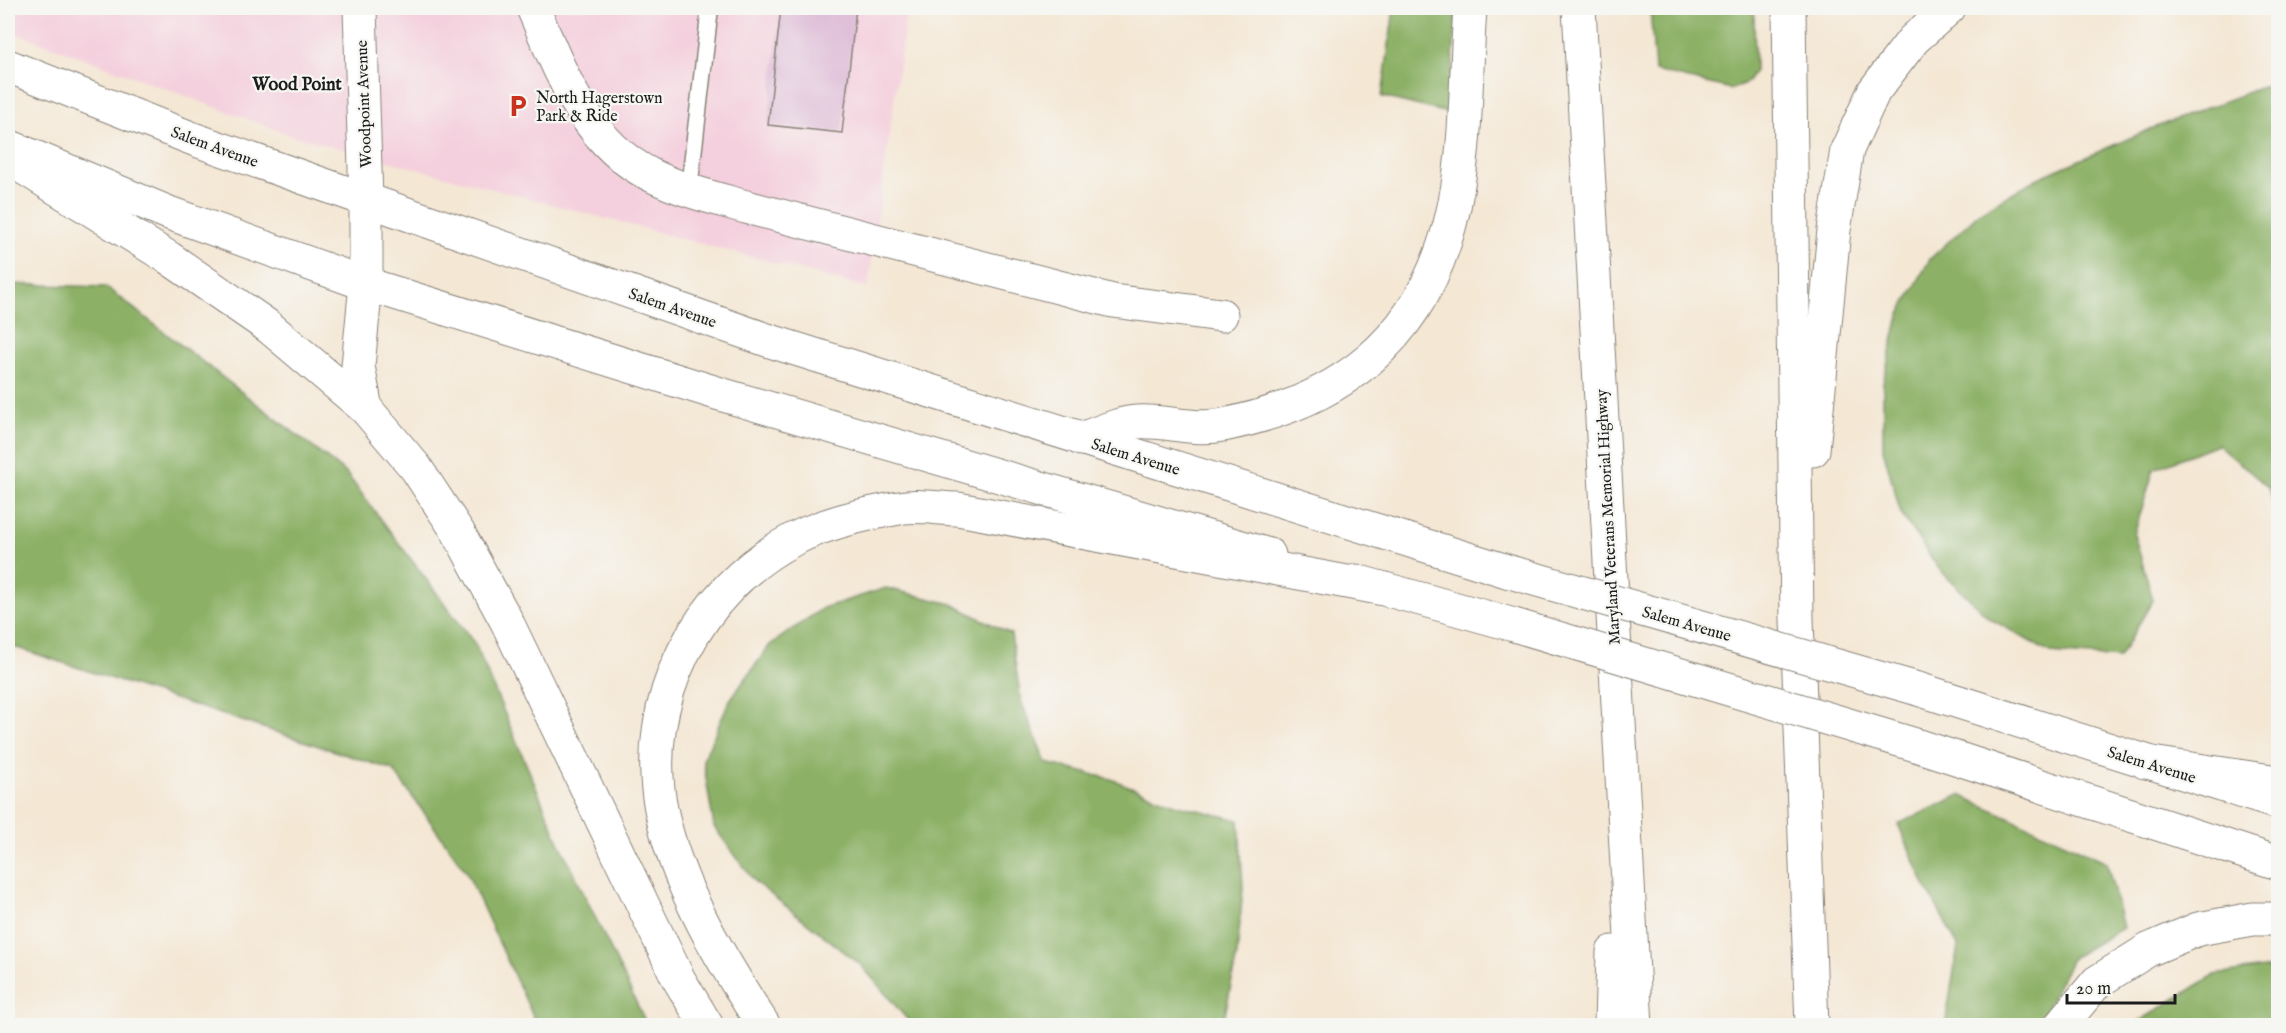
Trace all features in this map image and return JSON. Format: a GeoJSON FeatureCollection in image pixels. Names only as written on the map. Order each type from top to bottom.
{"type":"FeatureCollection","features":[{"type":"Feature","properties":{"kind":"main road","name":"Woodpoint Avenue"},"geometry":{"type":"LineString","coordinates":[[360,8],[366,201],[366,284],[358,366],[366,409]]}},
{"type":"Feature","properties":{"kind":"main road"},"geometry":{"type":"LineString","coordinates":[[532,8],[572,98],[599,134],[619,155],[649,175],[688,190],[1113,301],[1221,315]]}},
{"type":"Feature","properties":{"kind":"main road"},"geometry":{"type":"LineString","coordinates":[[1080,439],[1135,422],[1220,426],[1274,413],[1331,388],[1373,359],[1406,320],[1431,277],[1450,224],[1459,173],[1470,8]]}},
{"type":"Feature","properties":{"kind":"main road","name":"Maryland Veterans Memorial Highway"},"geometry":{"type":"LineString","coordinates":[[1579,8],[1636,1026]]}},
{"type":"Feature","properties":{"kind":"main road"},"geometry":{"type":"LineString","coordinates":[[1789,8],[1797,619],[1812,1026]]}},
{"type":"Feature","properties":{"kind":"main road"},"geometry":{"type":"LineString","coordinates":[[1797,619],[1834,230],[1847,150],[1874,91],[1913,40],[1949,8]]}},
{"type":"Feature","properties":{"kind":"main road","name":"Salem Avenue"},"geometry":{"type":"LineString","coordinates":[[8,66],[196,140],[767,340],[1510,572],[1918,689],[2278,803]]}},
{"type":"Feature","properties":{"kind":"main road"},"geometry":{"type":"LineString","coordinates":[[8,146],[169,213],[366,284],[720,394],[1919,746],[2278,863]]}},
{"type":"Feature","properties":{"kind":"main road"},"geometry":{"type":"LineString","coordinates":[[8,158],[169,258],[270,327],[366,409],[416,468],[458,532],[506,620],[678,978],[708,1026]]}},
{"type":"Feature","properties":{"kind":"main road"},"geometry":{"type":"LineString","coordinates":[[764,1026],[720,957],[676,863],[661,808],[656,750],[666,693],[684,648],[717,600],[756,564],[795,539],[844,521],[901,507],[958,510],[1384,589]]}},
{"type":"Feature","properties":{"kind":"main road"},"geometry":{"type":"LineString","coordinates":[[1611,1026],[1618,723]]}},
{"type":"Feature","properties":{"kind":"main road"},"geometry":{"type":"LineString","coordinates":[[2145,762],[2278,782]]}},
{"type":"Feature","properties":{"kind":"main road"},"geometry":{"type":"LineString","coordinates":[[2060,1026],[2097,982],[2148,950],[2198,929],[2253,919],[2278,919]]}},
{"type":"Feature","properties":{"kind":"lane"},"geometry":{"type":"LineString","coordinates":[[688,190],[710,8]]}},
{"type":"Feature","properties":{"kind":"shaded area"},"geometry":{"type":"Polygon","coordinates":[[[8,8],[907,8],[868,288],[293,136],[8,30],[8,8]]]}},
{"type":"Feature","properties":{"kind":"green space"},"geometry":{"type":"Polygon","coordinates":[[[1394,8],[1457,8],[1449,113],[1382,97],[1394,8]]]}},
{"type":"Feature","properties":{"kind":"green space"},"geometry":{"type":"Polygon","coordinates":[[[1650,8],[1754,8],[1755,71],[1748,82],[1731,89],[1655,71],[1650,8]]]}},
{"type":"Feature","properties":{"kind":"green space"},"geometry":{"type":"Polygon","coordinates":[[[2278,81],[2278,518],[2269,488],[2217,444],[2154,469],[2134,534],[2153,600],[2119,658],[2050,653],[1989,618],[1939,569],[1901,514],[1883,449],[1883,382],[1899,316],[1930,259],[1980,212],[2036,179],[2153,128],[2278,81]]]}},
{"type":"Feature","properties":{"kind":"green space"},"geometry":{"type":"Polygon","coordinates":[[[8,284],[106,287],[346,473],[475,644],[561,846],[647,1025],[537,1025],[466,871],[393,770],[8,645],[8,284]]]}},
{"type":"Feature","properties":{"kind":"green space"},"geometry":{"type":"Polygon","coordinates":[[[886,588],[952,604],[1011,634],[1021,701],[1046,763],[1111,779],[1174,804],[1239,820],[1243,888],[1237,955],[1223,1025],[912,1025],[861,965],[755,882],[714,827],[703,760],[730,700],[770,645],[823,608],[886,588]]]}},
{"type":"Feature","properties":{"kind":"green space"},"geometry":{"type":"Polygon","coordinates":[[[1960,795],[2107,862],[2123,928],[2073,957],[2038,1025],[1945,1025],[1958,946],[1926,887],[1898,824],[1960,795]]]}},
{"type":"Feature","properties":{"kind":"green space"},"geometry":{"type":"Polygon","coordinates":[[[2278,966],[2278,1025],[2133,1025],[2214,975],[2278,966]]]}},
{"type":"Feature","properties":{"kind":"building"},"geometry":{"type":"Polygon","coordinates":[[[781,8],[856,8],[842,133],[768,125],[781,8]]]}},
{"type":"Feature","properties":{"kind":"place","name":"North Hagerstown Park & Ride"},"geometry":{"type":"Point","coordinates":[518,106]}},
{"type":"Feature","properties":{"kind":"district","name":"Wood Point"},"geometry":{"type":"Point","coordinates":[297,84]}}]}
